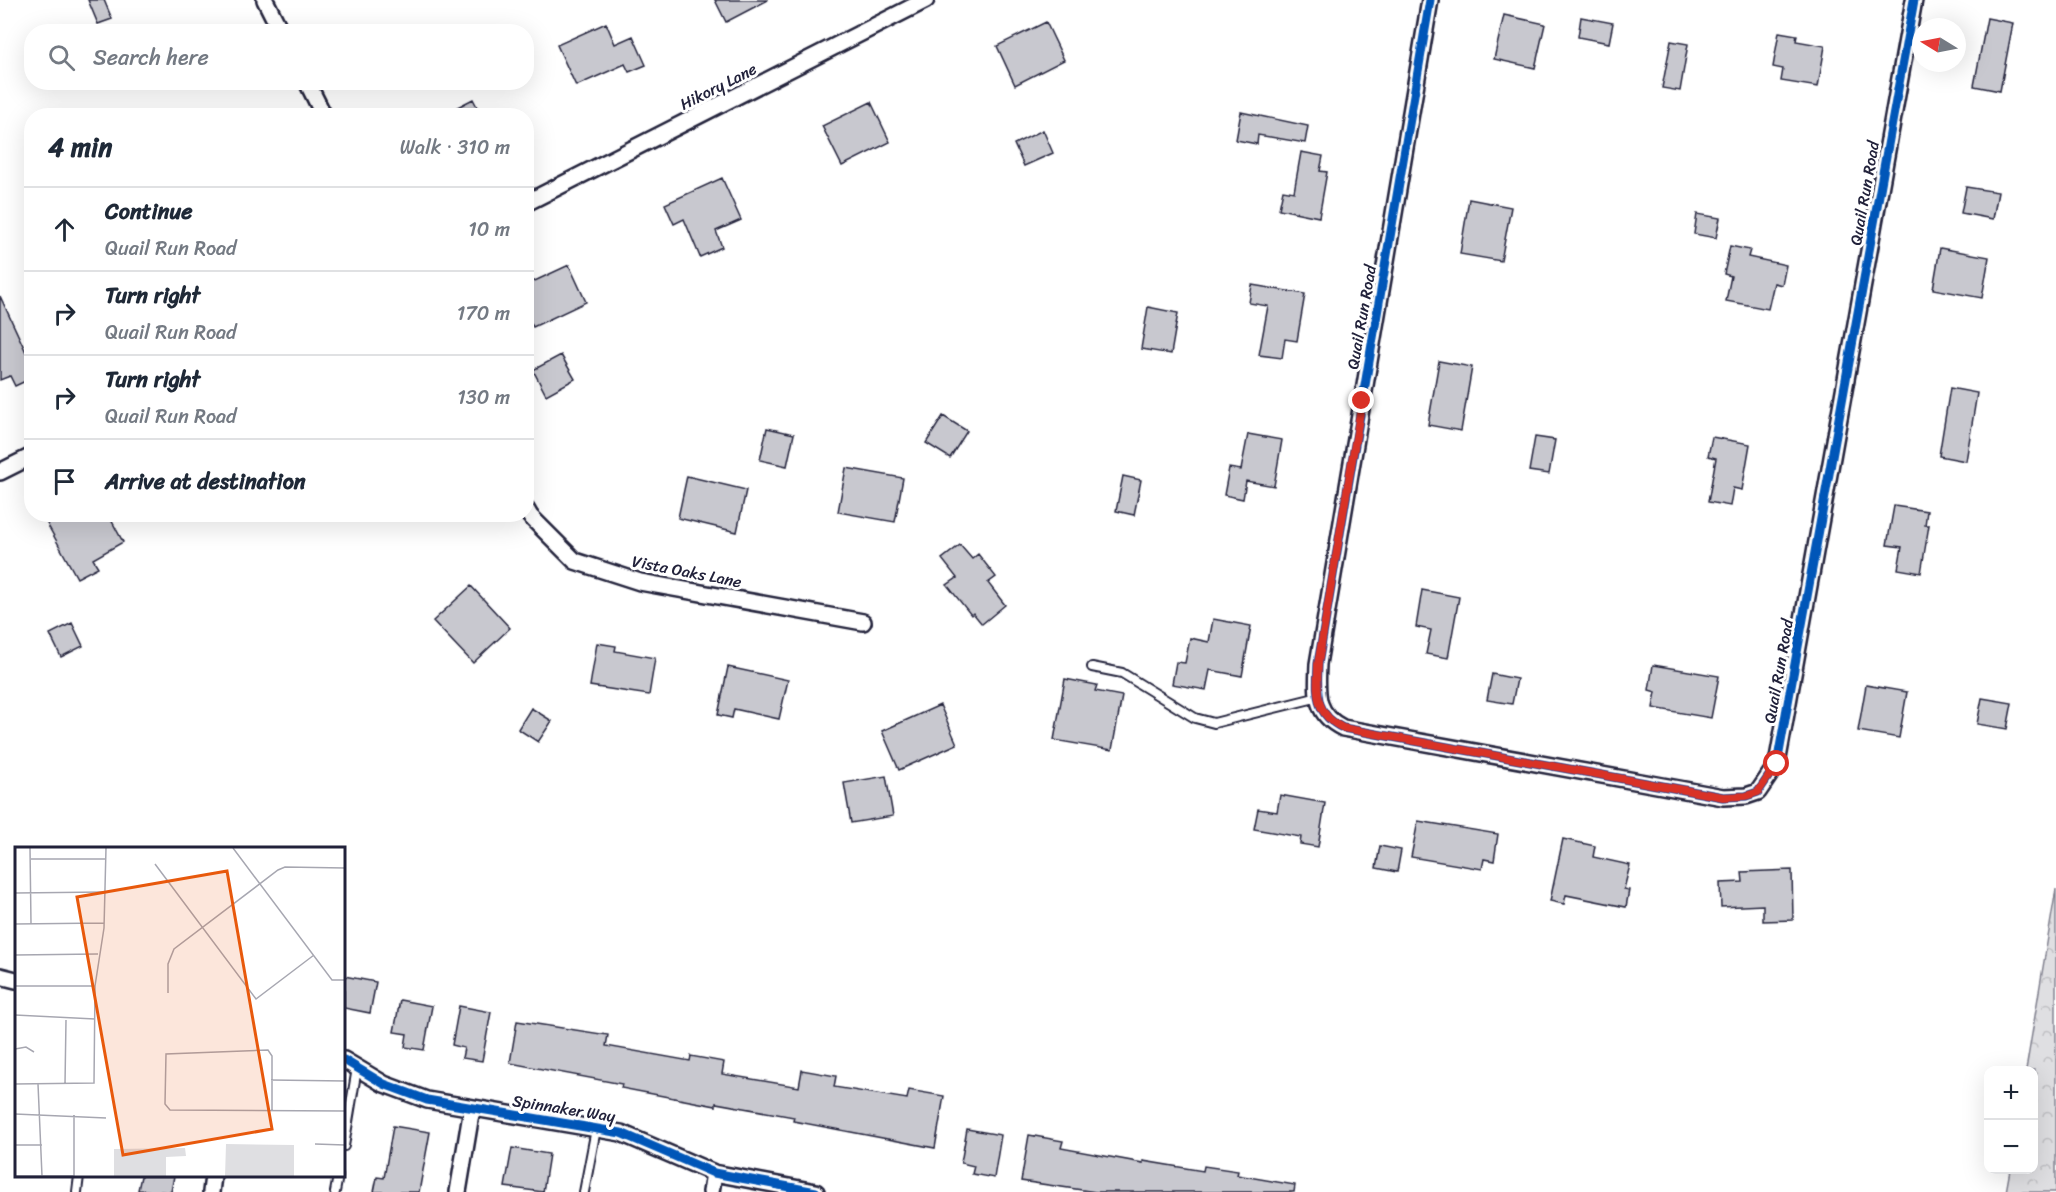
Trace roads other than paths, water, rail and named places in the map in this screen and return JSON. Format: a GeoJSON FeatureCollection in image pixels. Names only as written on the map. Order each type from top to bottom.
{"type":"FeatureCollection","features":[{"type":"Feature","properties":{"kind":"street"},"geometry":{"type":"LineString","coordinates":[[265,0],[277,24]]}},
{"type":"Feature","properties":{"kind":"street","name":"Hikory Lane"},"geometry":{"type":"LineString","coordinates":[[534,199],[926,0]]}},
{"type":"Feature","properties":{"kind":"street","name":"Quail Run Road"},"geometry":{"type":"LineString","coordinates":[[1430,0],[1318,664],[1321,710],[1331,722],[1343,728],[1723,797],[1746,796],[1758,792],[1777,764],[1914,0]]}},
{"type":"Feature","properties":{"kind":"street"},"geometry":{"type":"LineString","coordinates":[[311,90],[320,108]]}},
{"type":"Feature","properties":{"kind":"street"},"geometry":{"type":"LineString","coordinates":[[0,472],[24,460]]}},
{"type":"Feature","properties":{"kind":"street","name":"Vista Oaks Lane"},"geometry":{"type":"LineString","coordinates":[[534,520],[575,561],[640,582],[864,622]]}},
{"type":"Feature","properties":{"kind":"street"},"geometry":{"type":"LineString","coordinates":[[0,976],[15,980]]}},
{"type":"Feature","properties":{"kind":"street","name":"Spinnaker Way"},"geometry":{"type":"LineString","coordinates":[[345,1061],[384,1084],[427,1100],[621,1132],[714,1173],[816,1192]]}},
{"type":"Feature","properties":{"kind":"street"},"geometry":{"type":"LineString","coordinates":[[458,1192],[472,1108]]}},
{"type":"Feature","properties":{"kind":"street"},"geometry":{"type":"LineString","coordinates":[[711,1192],[714,1173]]}},
{"type":"Feature","properties":{"kind":"street"},"geometry":{"type":"LineString","coordinates":[[211,1192],[213,1177]]}},
{"type":"Feature","properties":{"kind":"lane"},"geometry":{"type":"LineString","coordinates":[[1092,667],[1122,673],[1195,718],[1214,723],[1319,697]]}},
{"type":"Feature","properties":{"kind":"lane"},"geometry":{"type":"LineString","coordinates":[[345,1140],[357,1068]]}},
{"type":"Feature","properties":{"kind":"lane"},"geometry":{"type":"LineString","coordinates":[[584,1192],[596,1129]]}},
{"type":"Feature","properties":{"kind":"lane"},"geometry":{"type":"LineString","coordinates":[[76,1192],[79,1177]]}},
{"type":"Feature","properties":{"kind":"lane"},"geometry":{"type":"LineString","coordinates":[[335,1192],[338,1177]]}}]}
